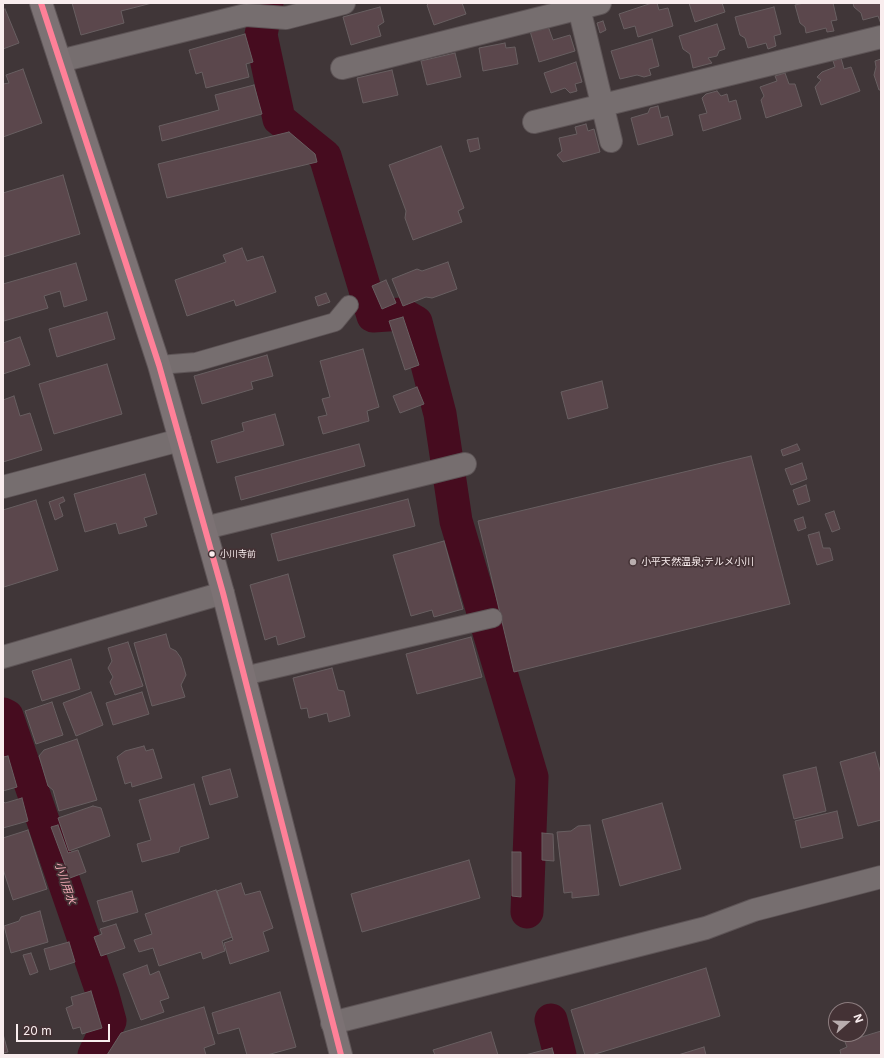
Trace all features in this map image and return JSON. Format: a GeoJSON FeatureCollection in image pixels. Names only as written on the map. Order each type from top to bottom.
{"type":"FeatureCollection","features":[{"type":"Feature","properties":{"kind":"main road"},"geometry":{"type":"LineString","coordinates":[[41,3],[159,365],[223,593],[341,1055]]}},
{"type":"Feature","properties":{"kind":"street"},"geometry":{"type":"LineString","coordinates":[[60,61],[246,15],[286,18],[344,3]]}},
{"type":"Feature","properties":{"kind":"street"},"geometry":{"type":"LineString","coordinates":[[342,68],[600,3]]}},
{"type":"Feature","properties":{"kind":"street"},"geometry":{"type":"LineString","coordinates":[[579,8],[611,141]]}},
{"type":"Feature","properties":{"kind":"street"},"geometry":{"type":"LineString","coordinates":[[534,122],[881,37]]}},
{"type":"Feature","properties":{"kind":"street"},"geometry":{"type":"LineString","coordinates":[[3,487],[180,440]]}},
{"type":"Feature","properties":{"kind":"street"},"geometry":{"type":"LineString","coordinates":[[205,528],[465,464]]}},
{"type":"Feature","properties":{"kind":"street"},"geometry":{"type":"LineString","coordinates":[[3,657],[223,593]]}},
{"type":"Feature","properties":{"kind":"street"},"geometry":{"type":"LineString","coordinates":[[332,1023],[706,928],[754,910],[881,877]]}},
{"type":"Feature","properties":{"kind":"lane"},"geometry":{"type":"LineString","coordinates":[[159,365],[196,362],[335,322],[349,305]]}},
{"type":"Feature","properties":{"kind":"lane"},"geometry":{"type":"LineString","coordinates":[[244,676],[486,620]]}},
{"type":"Feature","properties":{"kind":"building"},"geometry":{"type":"Polygon","coordinates":[[[72,3],[152,3],[121,11],[124,23],[81,35],[72,3]]]}},
{"type":"Feature","properties":{"kind":"building"},"geometry":{"type":"Polygon","coordinates":[[[429,3],[462,3],[466,14],[434,25],[427,5],[429,3]]]}},
{"type":"Feature","properties":{"kind":"building"},"geometry":{"type":"Polygon","coordinates":[[[652,3],[657,3],[659,10],[668,8],[673,26],[638,37],[635,26],[624,29],[619,14],[652,3]]]}},
{"type":"Feature","properties":{"kind":"building"},"geometry":{"type":"Polygon","coordinates":[[[689,3],[722,3],[725,12],[695,22],[689,3]]]}},
{"type":"Feature","properties":{"kind":"building"},"geometry":{"type":"Polygon","coordinates":[[[804,3],[833,3],[837,20],[831,21],[834,31],[827,32],[826,28],[806,33],[805,27],[800,23],[795,5],[804,3]]]}},
{"type":"Feature","properties":{"kind":"building"},"geometry":{"type":"Polygon","coordinates":[[[853,3],[881,3],[881,24],[878,16],[863,20],[861,13],[854,7],[853,3]]]}},
{"type":"Feature","properties":{"kind":"building"},"geometry":{"type":"Polygon","coordinates":[[[380,7],[384,22],[378,26],[381,36],[351,45],[343,17],[380,7]]]}},
{"type":"Feature","properties":{"kind":"building"},"geometry":{"type":"Polygon","coordinates":[[[774,7],[781,34],[774,36],[776,46],[768,49],[766,43],[748,48],[745,38],[740,35],[735,17],[774,7]]]}},
{"type":"Feature","properties":{"kind":"building"},"geometry":{"type":"Polygon","coordinates":[[[5,9],[19,43],[3,49],[3,10],[5,9]]]}},
{"type":"Feature","properties":{"kind":"building"},"geometry":{"type":"Polygon","coordinates":[[[603,21],[606,30],[600,33],[597,23],[603,21]]]}},
{"type":"Feature","properties":{"kind":"building"},"geometry":{"type":"Polygon","coordinates":[[[717,24],[725,49],[719,51],[717,56],[708,58],[712,63],[693,68],[690,54],[683,49],[679,36],[717,24]]]}},
{"type":"Feature","properties":{"kind":"building"},"geometry":{"type":"Polygon","coordinates":[[[548,26],[553,40],[570,35],[575,51],[539,62],[530,31],[548,26]]]}},
{"type":"Feature","properties":{"kind":"building"},"geometry":{"type":"Polygon","coordinates":[[[245,34],[253,62],[246,64],[249,77],[206,88],[202,72],[196,74],[189,50],[245,34]]]}},
{"type":"Feature","properties":{"kind":"building"},"geometry":{"type":"Polygon","coordinates":[[[652,39],[659,66],[649,69],[651,75],[644,77],[637,75],[620,79],[611,51],[652,39]]]}},
{"type":"Feature","properties":{"kind":"building"},"geometry":{"type":"Polygon","coordinates":[[[505,43],[506,48],[515,47],[518,64],[483,71],[479,48],[505,43]]]}},
{"type":"Feature","properties":{"kind":"building"},"geometry":{"type":"Polygon","coordinates":[[[455,53],[461,77],[427,85],[421,61],[455,53]]]}},
{"type":"Feature","properties":{"kind":"building"},"geometry":{"type":"Polygon","coordinates":[[[841,58],[844,69],[851,67],[860,91],[821,105],[815,87],[821,80],[817,77],[822,72],[835,67],[833,61],[841,58]]]}},
{"type":"Feature","properties":{"kind":"building"},"geometry":{"type":"Polygon","coordinates":[[[881,59],[881,90],[879,90],[874,75],[876,67],[875,61],[881,59]]]}},
{"type":"Feature","properties":{"kind":"building"},"geometry":{"type":"Polygon","coordinates":[[[576,62],[582,82],[575,84],[577,91],[570,93],[565,88],[551,93],[544,73],[576,62]]]}},
{"type":"Feature","properties":{"kind":"building"},"geometry":{"type":"Polygon","coordinates":[[[23,69],[42,123],[3,137],[3,84],[9,83],[6,75],[23,69]]]}},
{"type":"Feature","properties":{"kind":"building"},"geometry":{"type":"Polygon","coordinates":[[[392,70],[398,95],[363,103],[357,78],[392,70]]]}},
{"type":"Feature","properties":{"kind":"building"},"geometry":{"type":"Polygon","coordinates":[[[785,73],[789,84],[795,84],[802,106],[766,118],[761,100],[764,96],[760,87],[777,81],[775,76],[785,73]]]}},
{"type":"Feature","properties":{"kind":"building"},"geometry":{"type":"Polygon","coordinates":[[[254,85],[262,114],[162,141],[159,126],[219,110],[215,95],[254,85]]]}},
{"type":"Feature","properties":{"kind":"building"},"geometry":{"type":"Polygon","coordinates":[[[717,91],[721,96],[727,94],[729,102],[736,100],[741,119],[703,131],[699,115],[707,113],[702,98],[706,94],[717,91]]]}},
{"type":"Feature","properties":{"kind":"building"},"geometry":{"type":"Polygon","coordinates":[[[658,106],[661,118],[668,116],[673,135],[638,145],[631,118],[648,113],[650,108],[658,106]]]}},
{"type":"Feature","properties":{"kind":"building"},"geometry":{"type":"Polygon","coordinates":[[[586,124],[588,131],[594,129],[600,152],[563,162],[557,155],[562,151],[559,138],[577,134],[575,127],[586,124]]]}},
{"type":"Feature","properties":{"kind":"building"},"geometry":{"type":"Polygon","coordinates":[[[289,132],[315,154],[317,162],[167,198],[158,164],[289,132]]]}},
{"type":"Feature","properties":{"kind":"building"},"geometry":{"type":"Polygon","coordinates":[[[478,138],[480,149],[470,152],[467,140],[478,138]]]}},
{"type":"Feature","properties":{"kind":"building"},"geometry":{"type":"Polygon","coordinates":[[[441,146],[464,208],[458,211],[462,222],[413,240],[405,218],[406,211],[389,165],[441,146]]]}},
{"type":"Feature","properties":{"kind":"building"},"geometry":{"type":"Polygon","coordinates":[[[63,175],[80,234],[3,257],[3,193],[63,175]]]}},
{"type":"Feature","properties":{"kind":"building"},"geometry":{"type":"Polygon","coordinates":[[[242,248],[247,261],[263,256],[276,292],[236,306],[234,300],[187,316],[175,280],[226,262],[223,255],[242,248]]]}},
{"type":"Feature","properties":{"kind":"building"},"geometry":{"type":"Polygon","coordinates":[[[448,262],[457,289],[432,298],[426,297],[403,306],[392,279],[417,269],[422,271],[448,262]]]}},
{"type":"Feature","properties":{"kind":"building"},"geometry":{"type":"Polygon","coordinates":[[[76,263],[87,300],[64,307],[60,291],[44,296],[48,308],[4,321],[3,284],[76,263]]]}},
{"type":"Feature","properties":{"kind":"building"},"geometry":{"type":"Polygon","coordinates":[[[386,280],[396,303],[382,309],[372,286],[386,280]]]}},
{"type":"Feature","properties":{"kind":"building"},"geometry":{"type":"Polygon","coordinates":[[[326,293],[330,302],[318,306],[315,297],[326,293]]]}},
{"type":"Feature","properties":{"kind":"building"},"geometry":{"type":"Polygon","coordinates":[[[107,312],[115,339],[57,357],[49,329],[107,312]]]}},
{"type":"Feature","properties":{"kind":"building"},"geometry":{"type":"Polygon","coordinates":[[[403,317],[419,365],[405,370],[389,321],[403,317]]]}},
{"type":"Feature","properties":{"kind":"building"},"geometry":{"type":"Polygon","coordinates":[[[20,337],[30,365],[3,374],[3,343],[20,337]]]}},
{"type":"Feature","properties":{"kind":"building"},"geometry":{"type":"Polygon","coordinates":[[[363,349],[379,407],[367,411],[369,421],[323,434],[318,417],[327,415],[322,399],[330,397],[320,361],[363,349]]]}},
{"type":"Feature","properties":{"kind":"building"},"geometry":{"type":"Polygon","coordinates":[[[267,355],[273,376],[251,382],[253,389],[202,404],[194,376],[267,355]]]}},
{"type":"Feature","properties":{"kind":"building"},"geometry":{"type":"Polygon","coordinates":[[[107,364],[122,414],[54,434],[39,384],[107,364]]]}},
{"type":"Feature","properties":{"kind":"building"},"geometry":{"type":"Polygon","coordinates":[[[602,381],[608,408],[568,419],[561,392],[602,381]]]}},
{"type":"Feature","properties":{"kind":"building"},"geometry":{"type":"Polygon","coordinates":[[[417,387],[424,404],[400,413],[393,396],[417,387]]]}},
{"type":"Feature","properties":{"kind":"building"},"geometry":{"type":"Polygon","coordinates":[[[14,396],[20,416],[30,413],[42,450],[3,462],[3,400],[14,396]]]}},
{"type":"Feature","properties":{"kind":"building"},"geometry":{"type":"Polygon","coordinates":[[[275,414],[284,445],[217,463],[211,441],[244,431],[242,423],[275,414]]]}},
{"type":"Feature","properties":{"kind":"building"},"geometry":{"type":"Polygon","coordinates":[[[359,444],[365,466],[241,500],[235,477],[359,444]]]}},
{"type":"Feature","properties":{"kind":"building"},"geometry":{"type":"Polygon","coordinates":[[[797,444],[800,450],[783,456],[781,450],[797,444]]]}},
{"type":"Feature","properties":{"kind":"building","name":"小平天然温泉;テルメ小川"},"geometry":{"type":"Polygon","coordinates":[[[751,456],[790,604],[514,672],[478,521],[751,456]]]}},
{"type":"Feature","properties":{"kind":"building"},"geometry":{"type":"Polygon","coordinates":[[[802,463],[807,479],[791,485],[785,469],[802,463]]]}},
{"type":"Feature","properties":{"kind":"building"},"geometry":{"type":"Polygon","coordinates":[[[145,474],[157,514],[144,518],[147,526],[119,534],[116,523],[85,532],[74,494],[145,474]]]}},
{"type":"Feature","properties":{"kind":"building"},"geometry":{"type":"Polygon","coordinates":[[[806,485],[810,501],[798,505],[793,490],[806,485]]]}},
{"type":"Feature","properties":{"kind":"building"},"geometry":{"type":"Polygon","coordinates":[[[63,497],[65,501],[59,504],[63,516],[55,520],[49,502],[63,497]]]}},
{"type":"Feature","properties":{"kind":"building"},"geometry":{"type":"Polygon","coordinates":[[[408,499],[415,526],[278,561],[271,534],[408,499]]]}},
{"type":"Feature","properties":{"kind":"building"},"geometry":{"type":"Polygon","coordinates":[[[36,500],[58,570],[4,587],[3,510],[36,500]]]}},
{"type":"Feature","properties":{"kind":"building"},"geometry":{"type":"Polygon","coordinates":[[[834,511],[840,529],[832,532],[825,514],[834,511]]]}},
{"type":"Feature","properties":{"kind":"building"},"geometry":{"type":"Polygon","coordinates":[[[803,517],[806,528],[798,531],[794,520],[803,517]]]}},
{"type":"Feature","properties":{"kind":"building"},"geometry":{"type":"Polygon","coordinates":[[[819,532],[823,548],[830,548],[833,560],[817,565],[808,535],[819,532]]]}},
{"type":"Feature","properties":{"kind":"building"},"geometry":{"type":"Polygon","coordinates":[[[444,541],[463,609],[434,617],[432,610],[411,616],[393,555],[444,541]]]}},
{"type":"Feature","properties":{"kind":"building"},"geometry":{"type":"Polygon","coordinates":[[[288,574],[305,637],[278,645],[276,636],[265,640],[250,585],[288,574]]]}},
{"type":"Feature","properties":{"kind":"building"},"geometry":{"type":"Polygon","coordinates":[[[166,634],[170,648],[176,651],[181,658],[186,675],[181,685],[185,697],[152,706],[134,643],[166,634]]]}},
{"type":"Feature","properties":{"kind":"building"},"geometry":{"type":"Polygon","coordinates":[[[471,637],[482,677],[417,694],[406,654],[471,637]]]}},
{"type":"Feature","properties":{"kind":"building"},"geometry":{"type":"Polygon","coordinates":[[[128,642],[143,686],[115,695],[110,682],[113,677],[108,668],[112,661],[108,648],[128,642]]]}},
{"type":"Feature","properties":{"kind":"building"},"geometry":{"type":"Polygon","coordinates":[[[71,659],[80,689],[42,701],[32,671],[71,659]]]}},
{"type":"Feature","properties":{"kind":"building"},"geometry":{"type":"Polygon","coordinates":[[[332,668],[338,690],[344,691],[350,716],[329,722],[327,713],[309,718],[307,708],[301,709],[293,678],[332,668]]]}},
{"type":"Feature","properties":{"kind":"building"},"geometry":{"type":"Polygon","coordinates":[[[91,692],[103,725],[76,736],[63,703],[91,692]]]}},
{"type":"Feature","properties":{"kind":"building"},"geometry":{"type":"Polygon","coordinates":[[[142,692],[149,714],[113,725],[106,703],[142,692]]]}},
{"type":"Feature","properties":{"kind":"building"},"geometry":{"type":"Polygon","coordinates":[[[52,702],[63,735],[36,744],[25,711],[52,702]]]}},
{"type":"Feature","properties":{"kind":"building"},"geometry":{"type":"Polygon","coordinates":[[[77,739],[97,800],[59,811],[53,790],[48,786],[39,756],[44,750],[77,739]]]}},
{"type":"Feature","properties":{"kind":"building"},"geometry":{"type":"Polygon","coordinates":[[[144,746],[146,751],[153,749],[162,778],[132,787],[131,782],[125,784],[117,757],[125,751],[144,746]]]}},
{"type":"Feature","properties":{"kind":"building"},"geometry":{"type":"Polygon","coordinates":[[[875,752],[881,774],[881,820],[858,826],[840,762],[875,752]]]}},
{"type":"Feature","properties":{"kind":"building"},"geometry":{"type":"Polygon","coordinates":[[[8,756],[17,787],[3,791],[3,757],[8,756]]]}},
{"type":"Feature","properties":{"kind":"building"},"geometry":{"type":"Polygon","coordinates":[[[816,767],[826,811],[794,819],[783,775],[816,767]]]}},
{"type":"Feature","properties":{"kind":"building"},"geometry":{"type":"Polygon","coordinates":[[[230,769],[238,797],[210,805],[202,777],[230,769]]]}},
{"type":"Feature","properties":{"kind":"building"},"geometry":{"type":"Polygon","coordinates":[[[194,784],[209,838],[180,847],[179,852],[142,862],[137,844],[151,840],[139,800],[194,784]]]}},
{"type":"Feature","properties":{"kind":"building"},"geometry":{"type":"Polygon","coordinates":[[[22,798],[28,821],[3,828],[3,801],[5,803],[22,798]]]}},
{"type":"Feature","properties":{"kind":"building"},"geometry":{"type":"Polygon","coordinates":[[[662,803],[681,869],[620,886],[602,820],[662,803]]]}},
{"type":"Feature","properties":{"kind":"building"},"geometry":{"type":"Polygon","coordinates":[[[93,806],[101,808],[110,836],[69,851],[58,818],[93,806]]]}},
{"type":"Feature","properties":{"kind":"building"},"geometry":{"type":"Polygon","coordinates":[[[837,811],[843,838],[801,848],[795,821],[837,811]]]}},
{"type":"Feature","properties":{"kind":"building"},"geometry":{"type":"Polygon","coordinates":[[[58,825],[68,853],[78,850],[86,872],[70,878],[51,827],[58,825]]]}},
{"type":"Feature","properties":{"kind":"building"},"geometry":{"type":"Polygon","coordinates":[[[590,825],[599,895],[572,898],[572,892],[564,893],[557,832],[571,831],[578,826],[590,825]]]}},
{"type":"Feature","properties":{"kind":"building"},"geometry":{"type":"Polygon","coordinates":[[[28,830],[47,889],[13,900],[3,869],[3,838],[28,830]]]}},
{"type":"Feature","properties":{"kind":"building"},"geometry":{"type":"Polygon","coordinates":[[[542,833],[553,834],[554,861],[542,860],[542,833]]]}},
{"type":"Feature","properties":{"kind":"building"},"geometry":{"type":"Polygon","coordinates":[[[512,852],[521,852],[521,897],[512,896],[512,852]]]}},
{"type":"Feature","properties":{"kind":"building"},"geometry":{"type":"Polygon","coordinates":[[[469,860],[480,898],[362,932],[351,894],[469,860]]]}},
{"type":"Feature","properties":{"kind":"building"},"geometry":{"type":"Polygon","coordinates":[[[241,883],[245,895],[260,891],[273,928],[263,932],[269,951],[230,964],[224,943],[233,940],[217,891],[241,883]]]}},
{"type":"Feature","properties":{"kind":"building"},"geometry":{"type":"Polygon","coordinates":[[[216,890],[232,937],[222,941],[225,951],[203,959],[201,952],[159,966],[153,948],[139,952],[134,940],[152,934],[145,914],[216,890]]]}},
{"type":"Feature","properties":{"kind":"building"},"geometry":{"type":"Polygon","coordinates":[[[132,891],[138,912],[103,922],[97,901],[132,891]]]}},
{"type":"Feature","properties":{"kind":"building"},"geometry":{"type":"Polygon","coordinates":[[[40,911],[48,942],[11,953],[4,926],[19,921],[21,917],[40,911]]]}},
{"type":"Feature","properties":{"kind":"building"},"geometry":{"type":"Polygon","coordinates":[[[116,924],[125,948],[101,956],[94,937],[102,934],[100,929],[116,924]]]}},
{"type":"Feature","properties":{"kind":"building"},"geometry":{"type":"Polygon","coordinates":[[[69,942],[75,962],[50,970],[44,949],[69,942]]]}},
{"type":"Feature","properties":{"kind":"building"},"geometry":{"type":"Polygon","coordinates":[[[31,953],[38,972],[30,975],[23,955],[31,953]]]}},
{"type":"Feature","properties":{"kind":"building"},"geometry":{"type":"Polygon","coordinates":[[[147,965],[150,975],[159,971],[169,998],[160,1001],[164,1012],[141,1020],[123,974],[147,965]]]}},
{"type":"Feature","properties":{"kind":"building"},"geometry":{"type":"Polygon","coordinates":[[[706,968],[720,1016],[592,1055],[585,1055],[571,1010],[706,968]]]}},
{"type":"Feature","properties":{"kind":"building"},"geometry":{"type":"Polygon","coordinates":[[[91,991],[102,1028],[82,1034],[80,1027],[73,1029],[66,1008],[73,1005],[71,997],[91,991]]]}},
{"type":"Feature","properties":{"kind":"building"},"geometry":{"type":"Polygon","coordinates":[[[280,992],[296,1047],[267,1055],[247,1055],[239,1028],[218,1034],[212,1013],[280,992]]]}},
{"type":"Feature","properties":{"kind":"building"},"geometry":{"type":"Polygon","coordinates":[[[204,1007],[215,1044],[204,1048],[206,1055],[107,1055],[121,1033],[204,1007]]]}},
{"type":"Feature","properties":{"kind":"building"},"geometry":{"type":"Polygon","coordinates":[[[881,1031],[881,1055],[841,1055],[840,1050],[847,1047],[845,1042],[868,1042],[868,1035],[881,1031]]]}},
{"type":"Feature","properties":{"kind":"building"},"geometry":{"type":"Polygon","coordinates":[[[491,1032],[498,1055],[435,1055],[433,1050],[491,1032]]]}},
{"type":"Feature","properties":{"kind":"building"},"geometry":{"type":"Polygon","coordinates":[[[3,1034],[8,1052],[3,1053],[3,1034]]]}},
{"type":"Feature","properties":{"kind":"building"},"geometry":{"type":"Polygon","coordinates":[[[704,1047],[706,1055],[678,1055],[704,1047]]]}},
{"type":"Feature","properties":{"kind":"building"},"geometry":{"type":"Polygon","coordinates":[[[552,1048],[554,1055],[525,1055],[552,1048]]]}},
{"type":"Feature","properties":{"kind":"waterway"},"geometry":{"type":"LineString","coordinates":[[267,3],[261,35],[279,119],[325,156],[373,316],[402,314],[416,322],[440,414],[456,521],[532,777],[527,912]]}},
{"type":"Feature","properties":{"kind":"waterway","name":"小川用水"},"geometry":{"type":"LineString","coordinates":[[3,714],[7,716],[102,992],[110,1021],[94,1055]]}},
{"type":"Feature","properties":{"kind":"waterway"},"geometry":{"type":"LineString","coordinates":[[551,1020],[560,1055]]}},
{"type":"Feature","properties":{"kind":"transit line"},"geometry":{"type":"LineString","coordinates":[[41,3],[159,365],[223,593],[341,1055]]}},
{"type":"Feature","properties":{"kind":"place","name":"小川寺前"},"geometry":{"type":"Point","coordinates":[212,554]}},
{"type":"Feature","properties":{"kind":"place","name":"小平天然温泉;テルメ小川"},"geometry":{"type":"Point","coordinates":[633,562]}}]}
